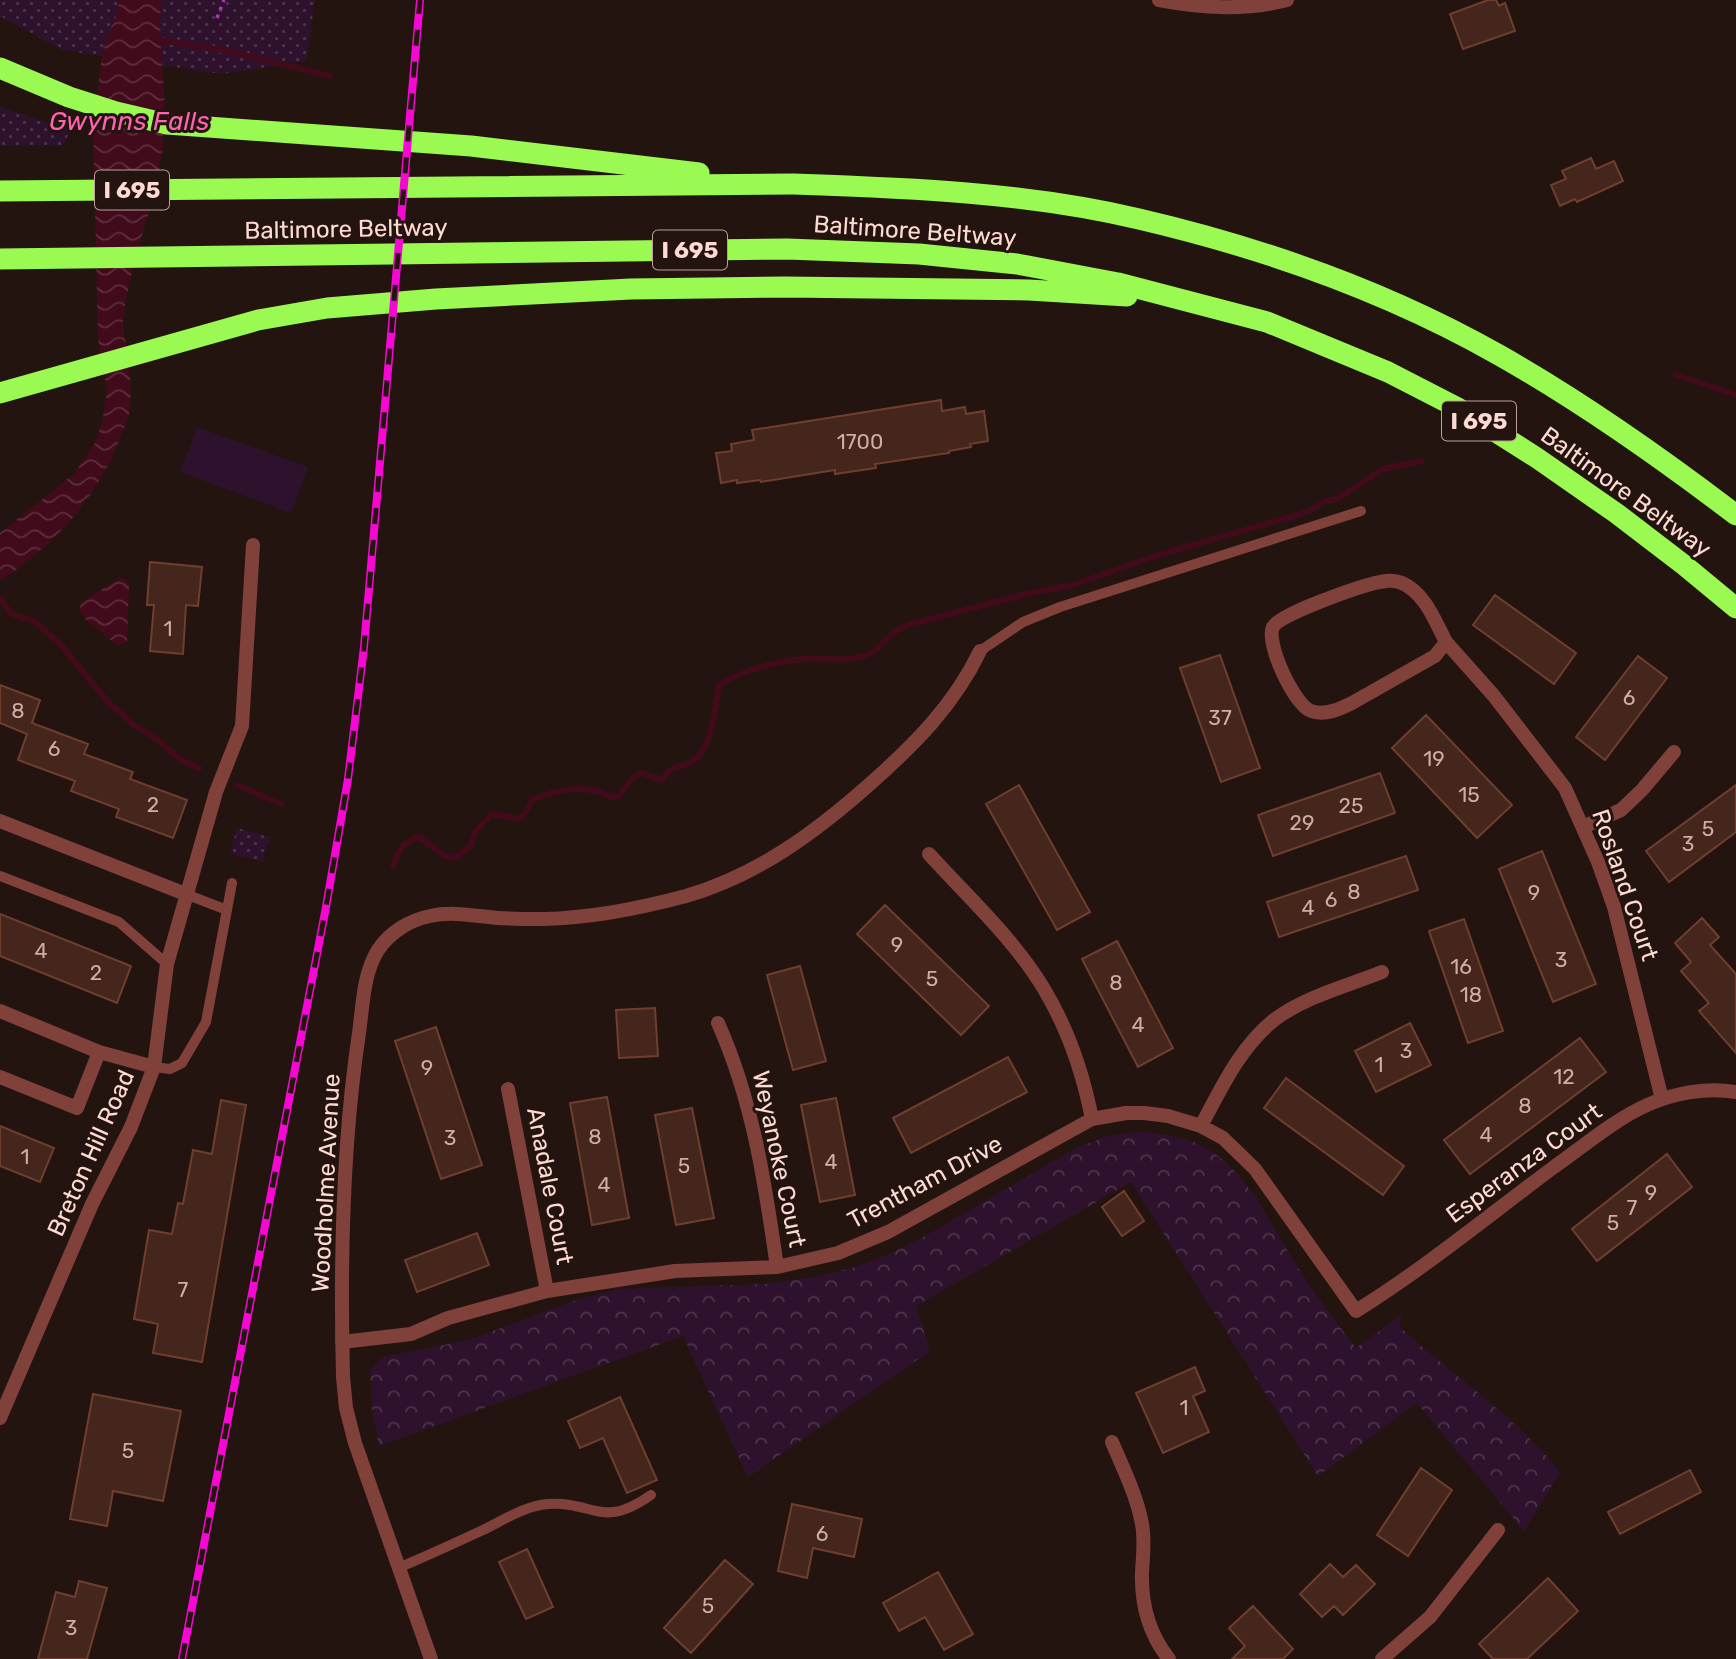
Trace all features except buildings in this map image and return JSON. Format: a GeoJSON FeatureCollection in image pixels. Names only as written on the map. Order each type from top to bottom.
{"type":"FeatureCollection","features":[{"type":"Feature","properties":{"kind":"highway"},"geometry":{"type":"LineString","coordinates":[[0,68],[69,97],[167,124],[471,146],[792,184]]}},
{"type":"Feature","properties":{"kind":"highway","name":"Baltimore Beltway"},"geometry":{"type":"LineString","coordinates":[[0,191],[792,184],[922,189],[1029,200],[1137,218],[1290,262],[1413,312],[1498,354],[1667,462],[1736,515]]}},
{"type":"Feature","properties":{"kind":"highway","name":"Baltimore Beltway"},"geometry":{"type":"LineString","coordinates":[[0,259],[787,249],[919,254],[1017,264],[1118,283],[1267,322],[1388,372],[1458,408],[1616,513],[1736,608]]}},
{"type":"Feature","properties":{"kind":"highway"},"geometry":{"type":"LineString","coordinates":[[0,393],[258,320],[327,308],[436,299],[631,289],[917,287],[1028,290],[1186,300]]}},
{"type":"Feature","properties":{"kind":"street"},"geometry":{"type":"LineString","coordinates":[[1159,0],[1224,8],[1254,7],[1287,0]]}},
{"type":"Feature","properties":{"kind":"street","name":"Breton Hill Road"},"geometry":{"type":"LineString","coordinates":[[0,1418],[92,1204],[131,1127],[154,1067],[167,964],[216,792],[242,726],[253,545]]}},
{"type":"Feature","properties":{"kind":"street","name":"Rosland Court"},"geometry":{"type":"LineString","coordinates":[[1446,642],[1434,656],[1410,672],[1338,709],[1311,711],[1296,699],[1276,654],[1271,629],[1276,621],[1292,613],[1373,583],[1393,580],[1404,584],[1425,602],[1446,642],[1494,696],[1566,788],[1598,862],[1614,908],[1662,1099]]}},
{"type":"Feature","properties":{"kind":"street","name":"Woodholme Avenue"},"geometry":{"type":"LineString","coordinates":[[431,1659],[346,1408],[342,1342],[346,1143],[350,1090],[368,970],[380,948],[395,932],[412,921],[444,913],[499,918],[547,919],[585,916],[686,895],[736,878],[776,858],[813,831],[908,750],[934,723],[970,671],[980,651]]}},
{"type":"Feature","properties":{"kind":"street"},"geometry":{"type":"LineString","coordinates":[[1583,827],[1621,810],[1674,752]]}},
{"type":"Feature","properties":{"kind":"street"},"geometry":{"type":"LineString","coordinates":[[0,821],[188,895]]}},
{"type":"Feature","properties":{"kind":"street"},"geometry":{"type":"LineString","coordinates":[[929,854],[1010,943],[1043,988],[1074,1051],[1085,1084],[1092,1119]]}},
{"type":"Feature","properties":{"kind":"street"},"geometry":{"type":"LineString","coordinates":[[1201,1126],[1229,1073],[1247,1048],[1275,1019],[1315,999],[1382,972]]}},
{"type":"Feature","properties":{"kind":"street"},"geometry":{"type":"LineString","coordinates":[[0,1012],[99,1052],[154,1067]]}},
{"type":"Feature","properties":{"kind":"street","name":"Weyanoke Court"},"geometry":{"type":"LineString","coordinates":[[718,1023],[734,1059],[750,1111],[778,1267]]}},
{"type":"Feature","properties":{"kind":"street"},"geometry":{"type":"LineString","coordinates":[[0,1077],[77,1108],[99,1052]]}},
{"type":"Feature","properties":{"kind":"street","name":"Anadale Court"},"geometry":{"type":"LineString","coordinates":[[508,1089],[547,1291]]}},
{"type":"Feature","properties":{"kind":"street","name":"Esperanza Court"},"geometry":{"type":"LineString","coordinates":[[1356,1311],[1395,1286],[1633,1112],[1662,1099],[1687,1093],[1736,1092]]}},
{"type":"Feature","properties":{"kind":"street","name":"Trentham Drive"},"geometry":{"type":"LineString","coordinates":[[342,1342],[411,1334],[448,1318],[547,1291],[675,1271],[778,1267],[838,1253],[888,1232],[1092,1119],[1144,1113],[1168,1116],[1201,1126],[1223,1138],[1255,1169],[1356,1311]]}},
{"type":"Feature","properties":{"kind":"street"},"geometry":{"type":"LineString","coordinates":[[1112,1442],[1130,1484],[1142,1523],[1144,1605],[1160,1648],[1169,1659]]}},
{"type":"Feature","properties":{"kind":"street"},"geometry":{"type":"LineString","coordinates":[[1382,1659],[1430,1617],[1498,1530]]}},
{"type":"Feature","properties":{"kind":"lane"},"geometry":{"type":"LineString","coordinates":[[980,651],[1023,622],[1060,607],[1361,511]]}},
{"type":"Feature","properties":{"kind":"lane"},"geometry":{"type":"LineString","coordinates":[[0,876],[118,922],[167,964]]}},
{"type":"Feature","properties":{"kind":"lane"},"geometry":{"type":"LineString","coordinates":[[154,1067],[170,1069],[182,1063],[205,1022],[232,883]]}},
{"type":"Feature","properties":{"kind":"lane"},"geometry":{"type":"LineString","coordinates":[[188,895],[227,910]]}},
{"type":"Feature","properties":{"kind":"lane"},"geometry":{"type":"LineString","coordinates":[[398,1568],[525,1509],[564,1504],[603,1513],[618,1513],[634,1507],[651,1495]]}},
{"type":"Feature","properties":{"kind":"path"},"geometry":{"type":"LineString","coordinates":[[217,18],[224,0]]}},
{"type":"Feature","properties":{"kind":"green space"},"geometry":{"type":"Polygon","coordinates":[[[0,0],[315,0],[306,61],[221,74],[62,50],[0,16],[0,0]]]}},
{"type":"Feature","properties":{"kind":"green space"},"geometry":{"type":"Polygon","coordinates":[[[0,107],[71,130],[63,145],[0,146],[0,107]]]}},
{"type":"Feature","properties":{"kind":"green space"},"geometry":{"type":"Polygon","coordinates":[[[197,427],[308,467],[291,513],[180,472],[197,427]]]}},
{"type":"Feature","properties":{"kind":"green space"},"geometry":{"type":"Polygon","coordinates":[[[237,828],[270,837],[262,862],[230,853],[237,828]]]}},
{"type":"Feature","properties":{"kind":"green space"},"geometry":{"type":"Polygon","coordinates":[[[1145,1131],[1196,1143],[1211,1151],[1237,1174],[1258,1202],[1309,1284],[1356,1348],[1401,1315],[1400,1327],[1503,1414],[1542,1451],[1560,1472],[1524,1531],[1417,1403],[1318,1476],[1131,1182],[916,1306],[930,1351],[748,1477],[683,1336],[379,1446],[372,1408],[370,1371],[382,1357],[469,1340],[579,1299],[617,1289],[766,1284],[814,1277],[855,1267],[890,1254],[927,1235],[1078,1147],[1112,1135],[1145,1131]]]}},
{"type":"Feature","properties":{"kind":"water","name":"Gwynns Falls"},"geometry":{"type":"Polygon","coordinates":[[[119,0],[161,0],[165,115],[162,153],[154,195],[131,276],[123,318],[131,396],[128,416],[111,460],[87,500],[56,536],[0,581],[0,533],[74,474],[95,443],[102,423],[107,392],[98,339],[93,128],[103,48],[117,13],[119,0]]]}},
{"type":"Feature","properties":{"kind":"water"},"geometry":{"type":"Polygon","coordinates":[[[120,578],[126,579],[129,585],[127,642],[118,646],[84,618],[79,609],[82,602],[120,578]]]}},
{"type":"Feature","properties":{"kind":"waterway"},"geometry":{"type":"LineString","coordinates":[[154,39],[227,51],[330,76]]}},
{"type":"Feature","properties":{"kind":"waterway"},"geometry":{"type":"LineString","coordinates":[[1676,375],[1736,395]]}},
{"type":"Feature","properties":{"kind":"waterway"},"geometry":{"type":"LineString","coordinates":[[393,866],[402,848],[419,837],[445,856],[456,858],[471,845],[475,832],[492,814],[519,819],[533,799],[572,789],[591,790],[610,797],[619,796],[632,778],[641,773],[662,780],[672,769],[689,763],[704,749],[712,728],[719,685],[749,671],[791,660],[851,659],[867,655],[896,631],[911,624],[1026,594],[1073,585],[1152,557],[1297,515],[1325,501],[1337,499],[1383,469],[1422,461]]}},
{"type":"Feature","properties":{"kind":"waterway"},"geometry":{"type":"LineString","coordinates":[[0,598],[11,614],[34,621],[62,646],[107,701],[134,725],[158,740],[181,760],[199,768]]}},
{"type":"Feature","properties":{"kind":"waterway"},"geometry":{"type":"LineString","coordinates":[[237,785],[281,804]]}},
{"type":"Feature","properties":{"kind":"railway"},"geometry":{"type":"LineString","coordinates":[[182,1659],[326,907],[348,779],[364,647],[420,0]]}}]}
